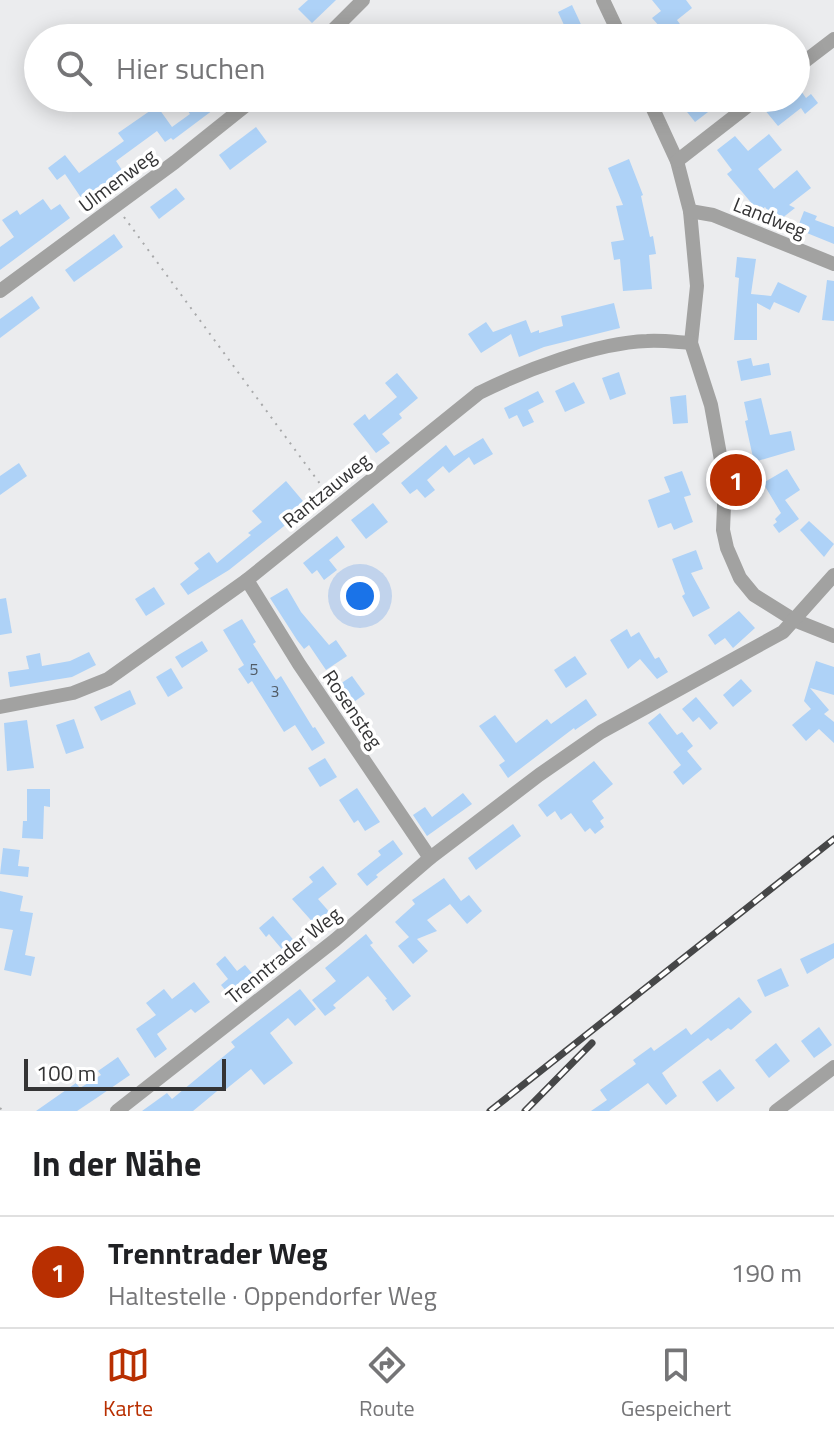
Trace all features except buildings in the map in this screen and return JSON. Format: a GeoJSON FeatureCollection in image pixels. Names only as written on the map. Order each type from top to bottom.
{"type":"FeatureCollection","features":[{"type":"Feature","properties":{"kind":"street"},"geometry":{"type":"LineString","coordinates":[[339,24],[363,0]]}},
{"type":"Feature","properties":{"kind":"street"},"geometry":{"type":"LineString","coordinates":[[603,0],[614,24]]}},
{"type":"Feature","properties":{"kind":"street"},"geometry":{"type":"LineString","coordinates":[[810,57],[834,39]]}},
{"type":"Feature","properties":{"kind":"street","name":"Ulmenweg"},"geometry":{"type":"LineString","coordinates":[[0,291],[237,112]]}},
{"type":"Feature","properties":{"kind":"street"},"geometry":{"type":"LineString","coordinates":[[654,112],[677,161],[690,211],[697,286],[691,343],[711,405],[725,482],[723,530],[727,548],[740,578],[754,595],[794,620],[834,636]]}},
{"type":"Feature","properties":{"kind":"street"},"geometry":{"type":"LineString","coordinates":[[677,161],[740,112]]}},
{"type":"Feature","properties":{"kind":"street","name":"Landweg"},"geometry":{"type":"LineString","coordinates":[[690,211],[713,215],[834,264]]}},
{"type":"Feature","properties":{"kind":"street","name":"Rantzauweg"},"geometry":{"type":"LineString","coordinates":[[0,707],[73,693],[108,679],[247,580],[479,393],[515,375],[608,346],[646,341],[691,343]]}},
{"type":"Feature","properties":{"kind":"street","name":"Trenntrader Weg"},"geometry":{"type":"LineString","coordinates":[[117,1111],[335,940],[430,858],[601,732],[783,632],[834,575]]}},
{"type":"Feature","properties":{"kind":"street","name":"Rosensteg"},"geometry":{"type":"LineString","coordinates":[[247,580],[307,676],[430,858]]}},
{"type":"Feature","properties":{"kind":"street"},"geometry":{"type":"LineString","coordinates":[[776,1111],[834,1067]]}},
{"type":"Feature","properties":{"kind":"path"},"geometry":{"type":"LineString","coordinates":[[116,206],[336,507]]}},
{"type":"Feature","properties":{"kind":"railway"},"geometry":{"type":"LineString","coordinates":[[490,1111],[834,839]]}},
{"type":"Feature","properties":{"kind":"railway"},"geometry":{"type":"LineString","coordinates":[[525,1111],[592,1043]]}},
{"type":"Feature","properties":{"kind":"place","name":"Trenntrader Weg"},"geometry":{"type":"Point","coordinates":[736,480]}}]}
